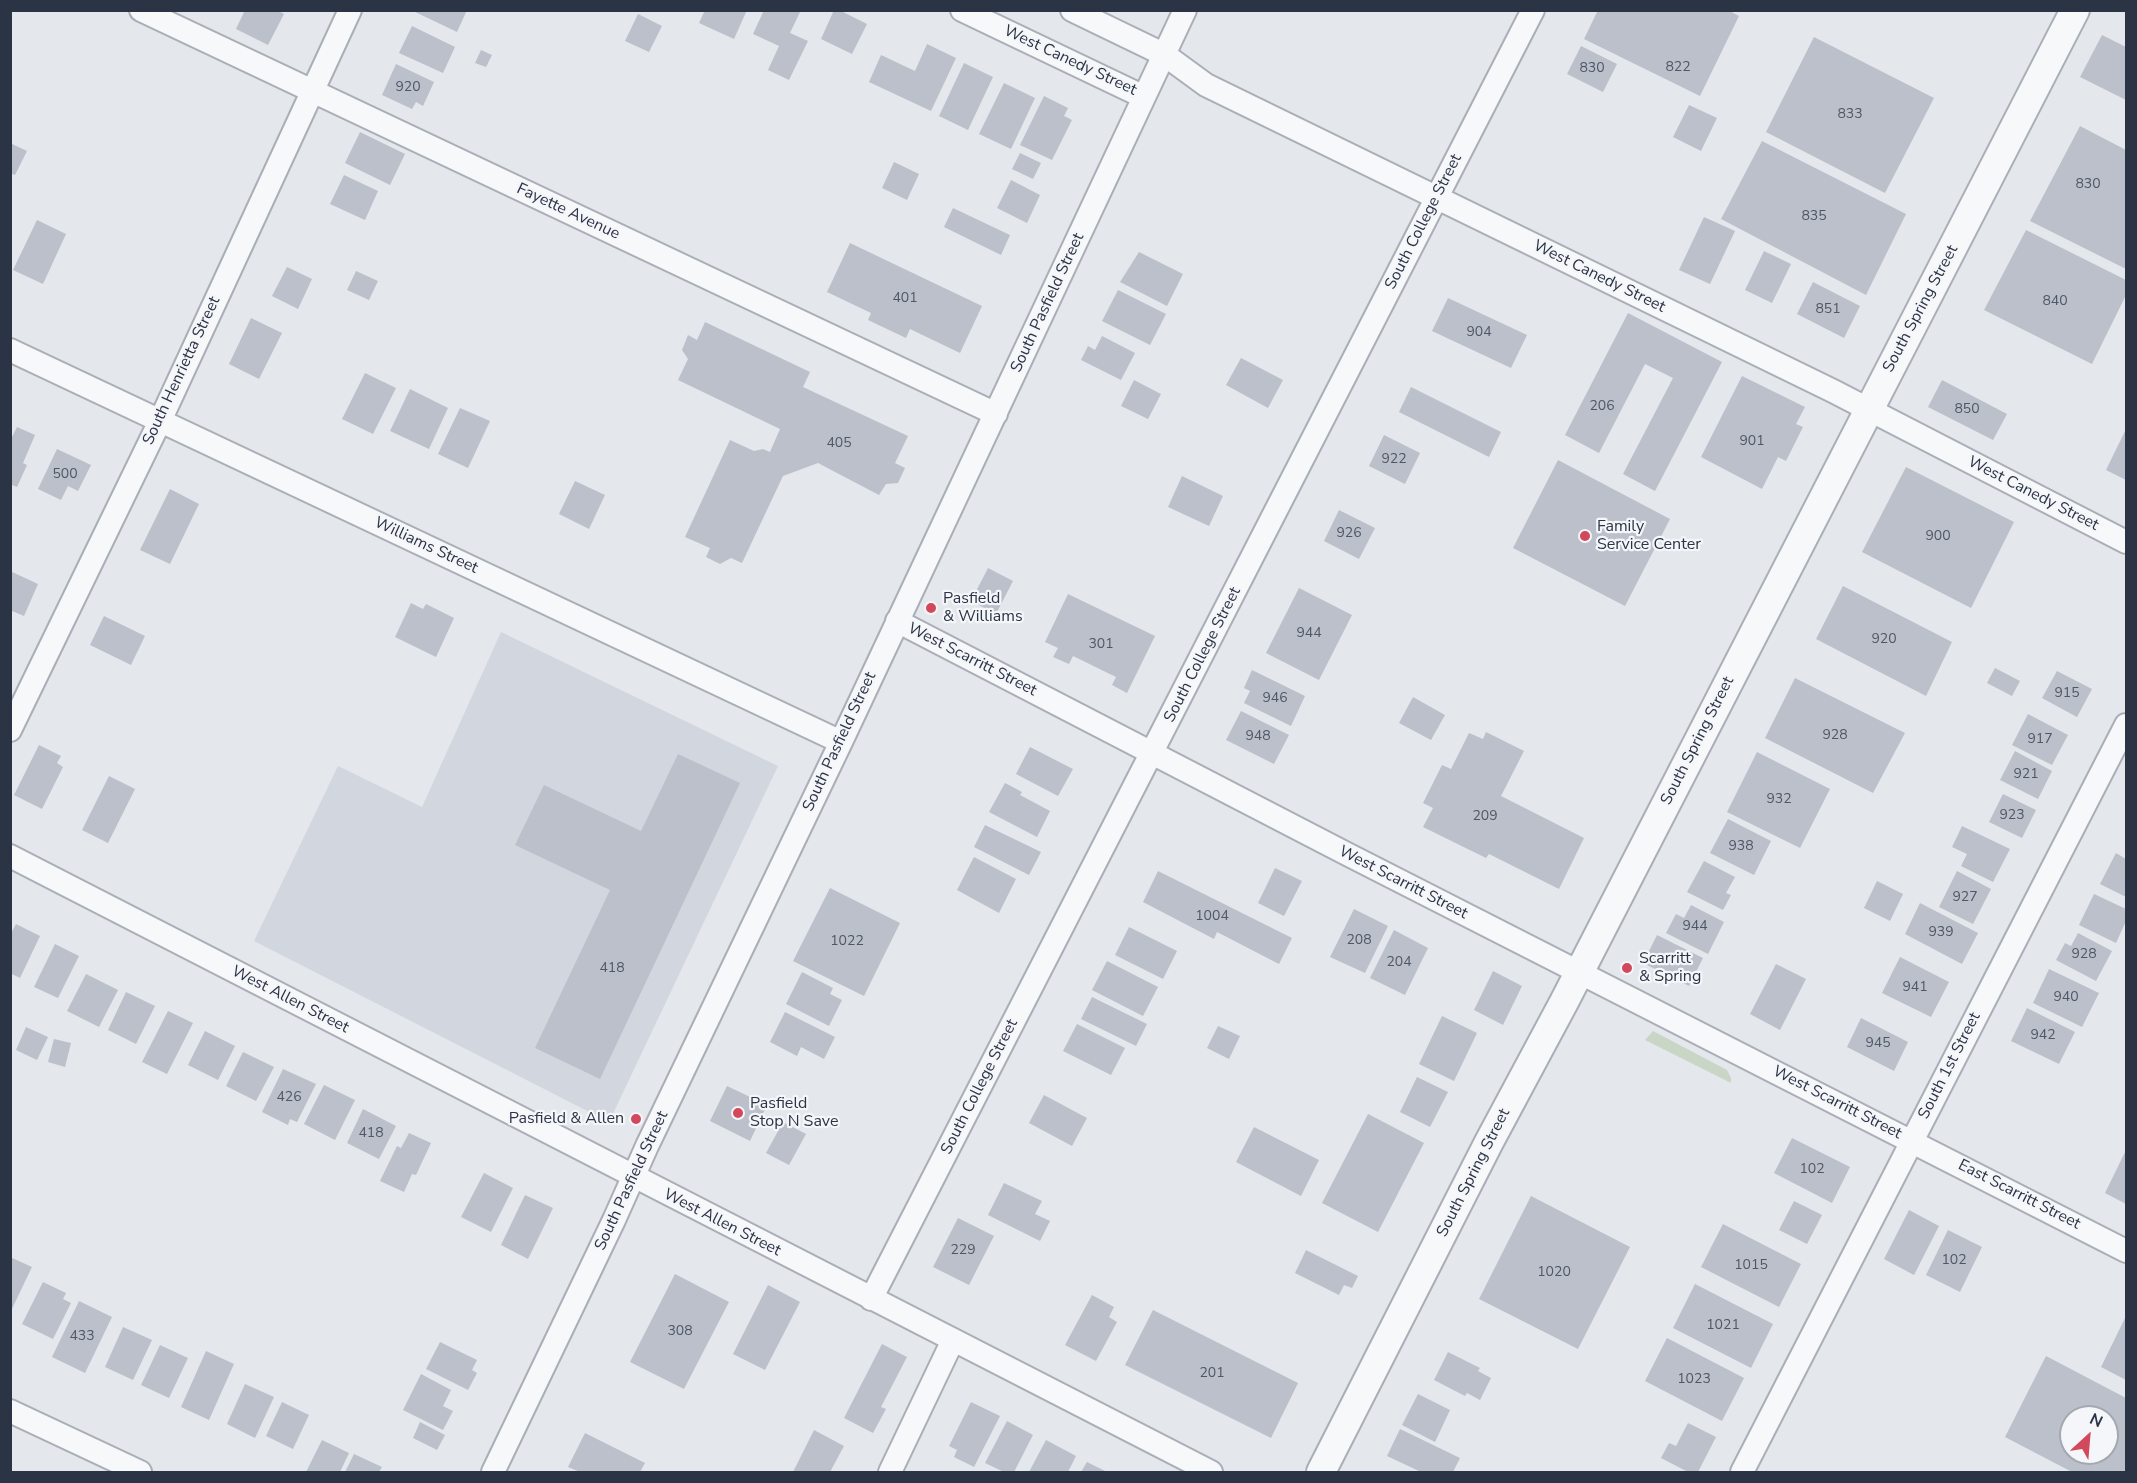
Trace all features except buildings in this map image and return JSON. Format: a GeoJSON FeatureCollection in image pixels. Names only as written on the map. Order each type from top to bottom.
{"type":"FeatureCollection","features":[{"type":"Feature","properties":{"kind":"street","name":"Fayette Avenue"},"geometry":{"type":"LineString","coordinates":[[141,10],[996,414]]}},
{"type":"Feature","properties":{"kind":"street","name":"South Henrietta Street"},"geometry":{"type":"LineString","coordinates":[[10,730],[160,421],[350,10]]}},
{"type":"Feature","properties":{"kind":"street","name":"West Canedy Street"},"geometry":{"type":"LineString","coordinates":[[962,10],[1144,97]]}},
{"type":"Feature","properties":{"kind":"street","name":"West Canedy Street"},"geometry":{"type":"LineString","coordinates":[[1072,10],[1165,55],[1206,84],[1869,409],[2127,542]]}},
{"type":"Feature","properties":{"kind":"street","name":"South Pasfield Street"},"geometry":{"type":"LineString","coordinates":[[493,1473],[841,742],[1185,10]]}},
{"type":"Feature","properties":{"kind":"street","name":"South College Street"},"geometry":{"type":"LineString","coordinates":[[871,1299],[1533,10]]}},
{"type":"Feature","properties":{"kind":"street","name":"South Spring Street"},"geometry":{"type":"LineString","coordinates":[[1321,1473],[2075,10]]}},
{"type":"Feature","properties":{"kind":"street","name":"Williams Street"},"geometry":{"type":"LineString","coordinates":[[10,350],[841,742]]}},
{"type":"Feature","properties":{"kind":"street","name":"West Scarritt Street"},"geometry":{"type":"LineString","coordinates":[[897,621],[1579,973],[1912,1140]]}},
{"type":"Feature","properties":{"kind":"street","name":"South 1st Street"},"geometry":{"type":"LineString","coordinates":[[1742,1473],[2127,725]]}},
{"type":"Feature","properties":{"kind":"street","name":"West Allen Street"},"geometry":{"type":"LineString","coordinates":[[10,856],[1211,1473]]}},
{"type":"Feature","properties":{"kind":"street","name":"East Scarritt Street"},"geometry":{"type":"LineString","coordinates":[[1912,1140],[2127,1251]]}},
{"type":"Feature","properties":{"kind":"street"},"geometry":{"type":"LineString","coordinates":[[890,1473],[952,1340]]}},
{"type":"Feature","properties":{"kind":"street"},"geometry":{"type":"LineString","coordinates":[[10,1412],[140,1473]]}},
{"type":"Feature","properties":{"kind":"shaded area"},"geometry":{"type":"Polygon","coordinates":[[[501,632],[778,766],[609,1122],[254,941],[338,766],[422,807],[501,632]]]}},
{"type":"Feature","properties":{"kind":"green space"},"geometry":{"type":"Polygon","coordinates":[[[1653,1031],[1727,1070],[1731,1083],[1645,1040],[1653,1031]]]}},
{"type":"Feature","properties":{"kind":"place","name":"Family Service Center"},"geometry":{"type":"Point","coordinates":[1585,536]}},
{"type":"Feature","properties":{"kind":"place","name":"Pasfield & Williams"},"geometry":{"type":"Point","coordinates":[931,608]}},
{"type":"Feature","properties":{"kind":"place","name":"Scarritt & Spring"},"geometry":{"type":"Point","coordinates":[1627,968]}},
{"type":"Feature","properties":{"kind":"place","name":"Pasfield Stop N Save"},"geometry":{"type":"Point","coordinates":[738,1113]}},
{"type":"Feature","properties":{"kind":"place","name":"Pasfield & Allen"},"geometry":{"type":"Point","coordinates":[636,1119]}}]}
